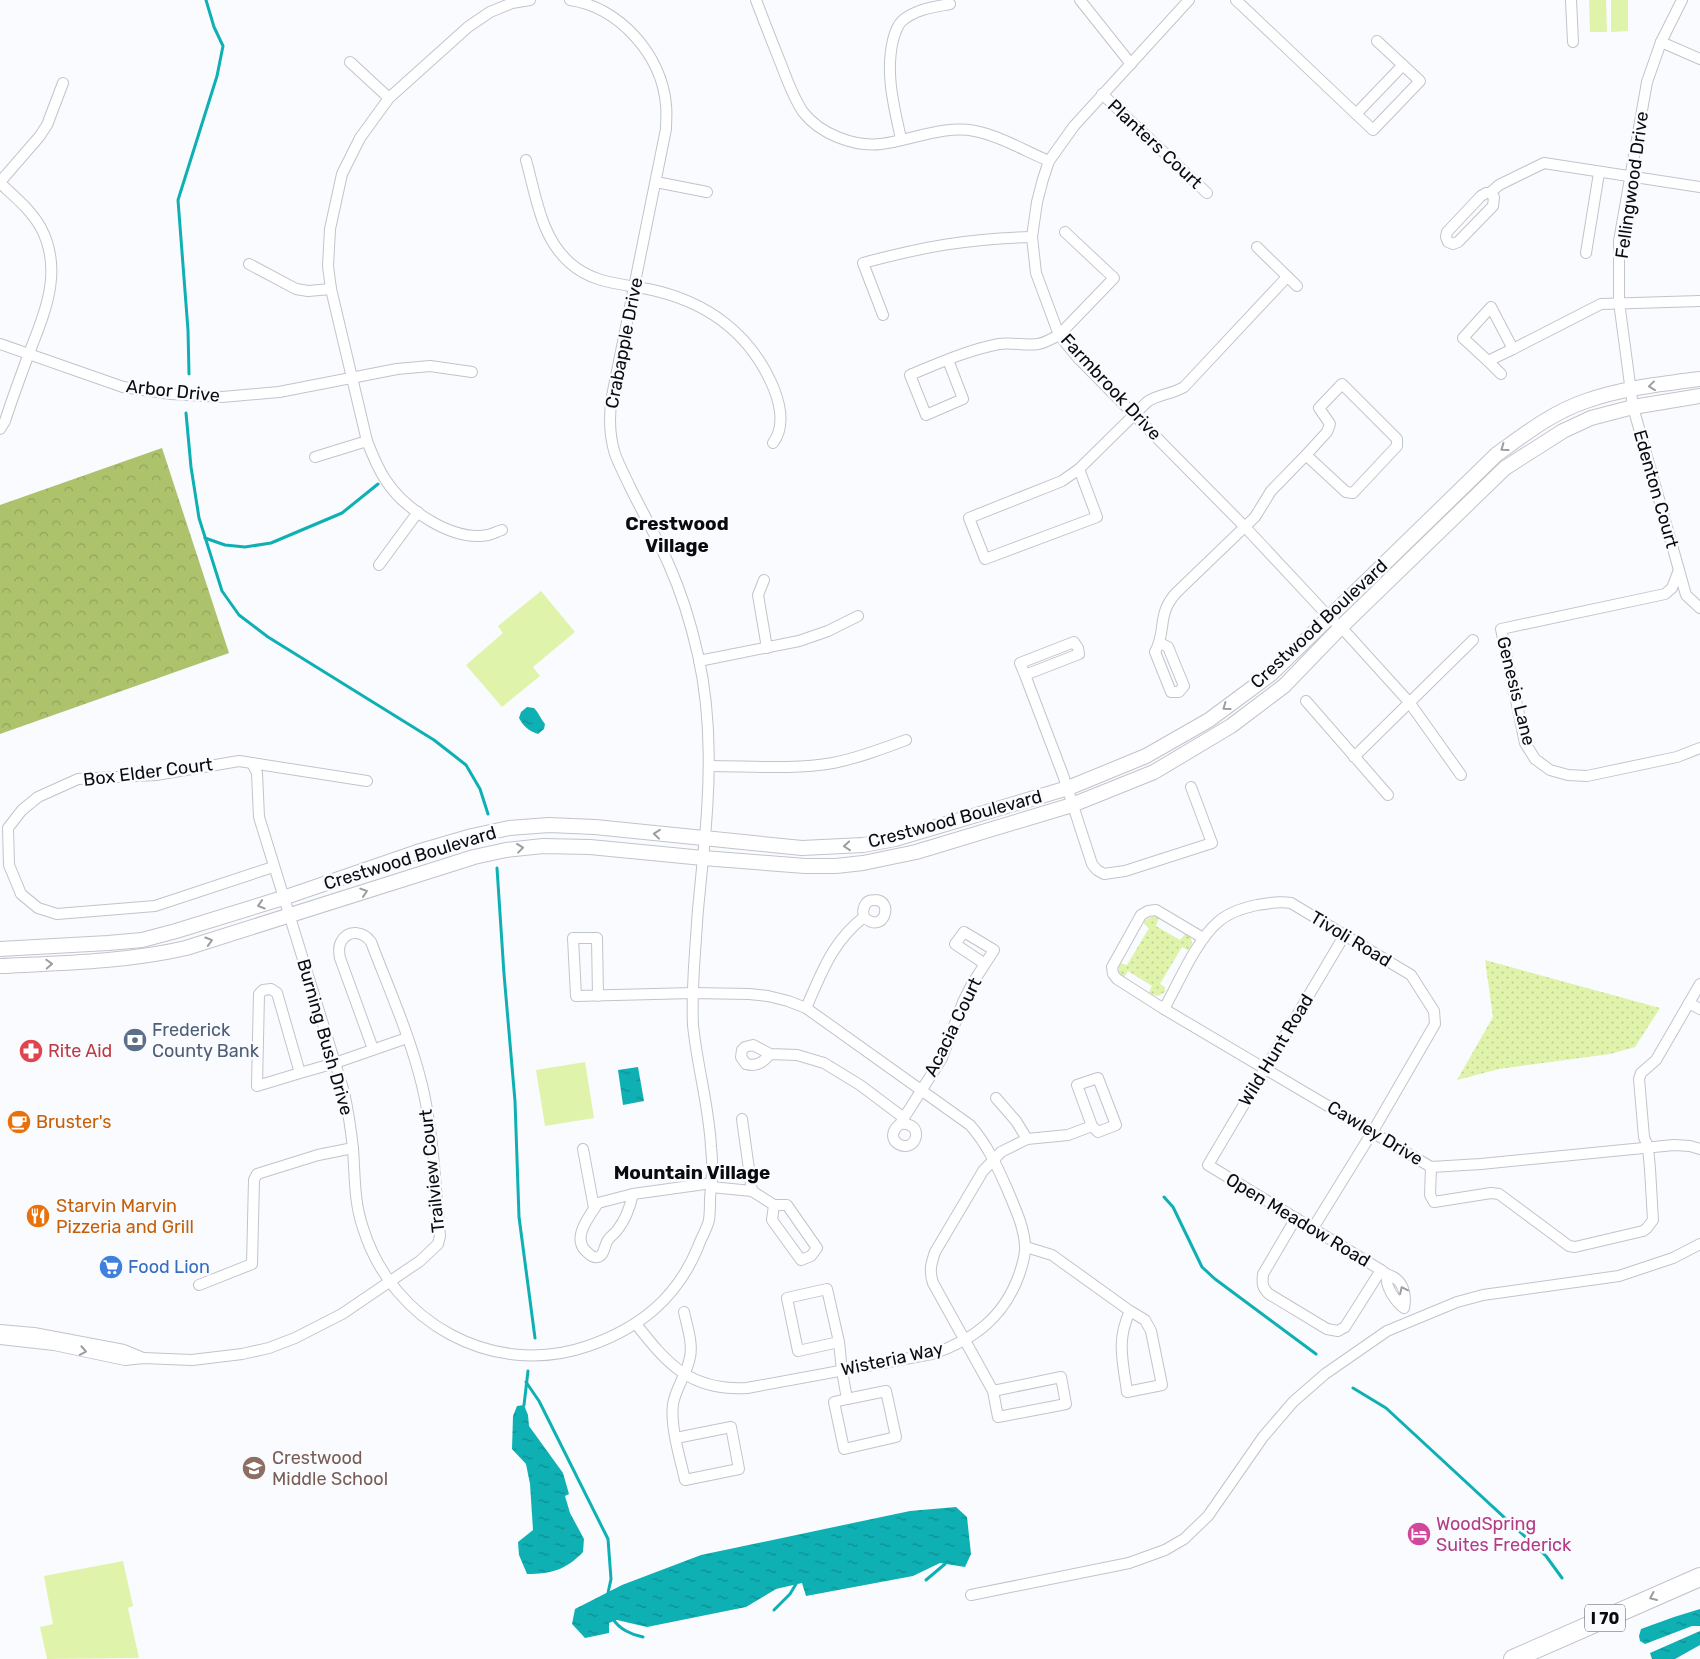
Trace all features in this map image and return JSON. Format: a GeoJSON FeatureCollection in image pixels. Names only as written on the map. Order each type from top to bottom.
{"type":"FeatureCollection","features":[{"type":"Feature","properties":{"kind":"highway","name":"I 70"},"geometry":{"type":"LineString","coordinates":[[1513,1659],[1699,1577]]}},
{"type":"Feature","properties":{"kind":"main road","name":"Crestwood Boulevard"},"geometry":{"type":"LineString","coordinates":[[0,949],[142,940],[283,898],[417,852],[472,836],[509,828],[549,825],[596,827],[802,848],[863,845],[895,839],[1068,788],[1146,756],[1209,720],[1271,674],[1497,454],[1537,424],[1585,401],[1630,388],[1700,379]]}},
{"type":"Feature","properties":{"kind":"main road","name":"Crestwood Boulevard"},"geometry":{"type":"LineString","coordinates":[[0,966],[90,962],[157,954],[186,948],[428,871],[474,857],[506,850],[543,846],[590,847],[806,866],[863,863],[916,852],[1072,805],[1154,772],[1231,726],[1284,686],[1341,627],[1505,468],[1564,431],[1591,418],[1633,407],[1700,396]]}},
{"type":"Feature","properties":{"kind":"main road"},"geometry":{"type":"LineString","coordinates":[[90,962],[103,952],[131,947],[176,931]]}},
{"type":"Feature","properties":{"kind":"street"},"geometry":{"type":"LineString","coordinates":[[502,530],[488,535],[470,536],[434,524],[400,499],[385,480],[373,458],[367,441],[331,289],[328,266],[330,229],[342,174],[360,138],[389,98],[468,28],[490,12],[512,1],[530,0]]}},
{"type":"Feature","properties":{"kind":"street","name":"Crabapple Drive"},"geometry":{"type":"LineString","coordinates":[[570,0],[583,2],[605,12],[636,37],[646,50],[656,70],[666,104],[666,129],[612,396],[610,429],[614,452],[670,566],[685,605],[699,661],[706,708],[710,766],[705,839]]}},
{"type":"Feature","properties":{"kind":"street"},"geometry":{"type":"LineString","coordinates":[[756,0],[792,93],[804,113],[820,128],[832,135],[859,143],[880,144],[956,130],[974,131],[991,136],[1048,161]]}},
{"type":"Feature","properties":{"kind":"street"},"geometry":{"type":"LineString","coordinates":[[1080,0],[1131,64]]}},
{"type":"Feature","properties":{"kind":"street","name":"Farmbrook Drive"},"geometry":{"type":"LineString","coordinates":[[1189,0],[1102,94],[1074,126],[1048,161],[1037,202],[1032,237],[1036,273],[1060,335],[1078,358],[1245,527],[1328,617],[1341,627],[1409,702],[1461,775]]}},
{"type":"Feature","properties":{"kind":"street"},"geometry":{"type":"LineString","coordinates":[[1236,0],[1373,130],[1420,81],[1377,40]]}},
{"type":"Feature","properties":{"kind":"street"},"geometry":{"type":"LineString","coordinates":[[1572,0],[1573,42]]}},
{"type":"Feature","properties":{"kind":"street","name":"Fellingwood Drive"},"geometry":{"type":"LineString","coordinates":[[1633,407],[1620,302],[1619,241],[1647,82],[1661,42],[1682,0]]}},
{"type":"Feature","properties":{"kind":"street"},"geometry":{"type":"LineString","coordinates":[[901,139],[889,81],[889,65],[895,33],[901,22],[911,15],[925,9],[950,4]]}},
{"type":"Feature","properties":{"kind":"street"},"geometry":{"type":"LineString","coordinates":[[1661,42],[1700,59]]}},
{"type":"Feature","properties":{"kind":"street"},"geometry":{"type":"LineString","coordinates":[[350,62],[389,98]]}},
{"type":"Feature","properties":{"kind":"street"},"geometry":{"type":"LineString","coordinates":[[1356,114],[1403,65]]}},
{"type":"Feature","properties":{"kind":"street"},"geometry":{"type":"LineString","coordinates":[[0,429],[5,421],[48,301],[51,277],[49,251],[43,233],[26,207],[0,182],[47,125],[63,83]]}},
{"type":"Feature","properties":{"kind":"street","name":"Planters Court"},"geometry":{"type":"LineString","coordinates":[[1102,94],[1207,193]]}},
{"type":"Feature","properties":{"kind":"street"},"geometry":{"type":"LineString","coordinates":[[526,160],[550,240],[571,265],[600,280],[634,288],[648,289],[701,306],[743,339],[768,374],[780,409],[781,425],[779,435],[773,443]]}},
{"type":"Feature","properties":{"kind":"street"},"geometry":{"type":"LineString","coordinates":[[1490,193],[1495,200],[1493,206],[1458,242],[1453,244],[1448,242],[1446,237],[1448,232],[1481,196],[1490,193],[1499,185],[1544,163],[1599,173],[1700,187]]}},
{"type":"Feature","properties":{"kind":"street"},"geometry":{"type":"LineString","coordinates":[[1586,253],[1599,173]]}},
{"type":"Feature","properties":{"kind":"street"},"geometry":{"type":"LineString","coordinates":[[656,182],[707,192]]}},
{"type":"Feature","properties":{"kind":"street"},"geometry":{"type":"LineString","coordinates":[[948,360],[963,399],[926,415],[910,375],[948,360],[974,350],[1001,344],[1038,344],[1060,335],[1114,278],[1064,232]]}},
{"type":"Feature","properties":{"kind":"street"},"geometry":{"type":"LineString","coordinates":[[883,315],[863,262],[943,244],[976,239],[1032,237]]}},
{"type":"Feature","properties":{"kind":"street"},"geometry":{"type":"LineString","coordinates":[[1257,247],[1297,286]]}},
{"type":"Feature","properties":{"kind":"street"},"geometry":{"type":"LineString","coordinates":[[249,264],[296,289],[331,289]]}},
{"type":"Feature","properties":{"kind":"street"},"geometry":{"type":"LineString","coordinates":[[1079,469],[1097,517],[985,559],[969,518],[1062,481],[1079,469],[1154,397],[1174,393],[1184,387],[1287,277]]}},
{"type":"Feature","properties":{"kind":"street"},"geometry":{"type":"LineString","coordinates":[[1488,362],[1601,304],[1700,301]]}},
{"type":"Feature","properties":{"kind":"street"},"geometry":{"type":"LineString","coordinates":[[1501,374],[1463,338],[1491,307],[1512,349]]}},
{"type":"Feature","properties":{"kind":"street","name":"Arbor Drive"},"geometry":{"type":"LineString","coordinates":[[0,344],[123,387],[171,394],[222,396],[279,392],[397,368],[430,366],[472,372]]}},
{"type":"Feature","properties":{"kind":"street"},"geometry":{"type":"LineString","coordinates":[[1160,643],[1162,619],[1170,600],[1245,527],[1261,509],[1271,492],[1327,432],[1330,424],[1320,408],[1342,384],[1397,439],[1397,446],[1353,493],[1346,492],[1306,455]]}},
{"type":"Feature","properties":{"kind":"street","name":"Edenton Court"},"geometry":{"type":"LineString","coordinates":[[1633,407],[1679,570]]}},
{"type":"Feature","properties":{"kind":"street"},"geometry":{"type":"LineString","coordinates":[[316,457],[367,441]]}},
{"type":"Feature","properties":{"kind":"street"},"geometry":{"type":"LineString","coordinates":[[379,565],[418,512]]}},
{"type":"Feature","properties":{"kind":"street"},"geometry":{"type":"LineString","coordinates":[[1679,570],[1686,595],[1700,608]]}},
{"type":"Feature","properties":{"kind":"street","name":"Genesis Lane"},"geometry":{"type":"LineString","coordinates":[[1679,570],[1672,588],[1665,594],[1500,629],[1525,743],[1535,759],[1550,770],[1568,775],[1587,776],[1677,757],[1700,748]]}},
{"type":"Feature","properties":{"kind":"street"},"geometry":{"type":"LineString","coordinates":[[764,580],[758,595],[767,648]]}},
{"type":"Feature","properties":{"kind":"street"},"geometry":{"type":"LineString","coordinates":[[699,661],[799,641],[828,631],[858,616]]}},
{"type":"Feature","properties":{"kind":"street"},"geometry":{"type":"LineString","coordinates":[[1354,757],[1473,640]]}},
{"type":"Feature","properties":{"kind":"street"},"geometry":{"type":"LineString","coordinates":[[1025,675],[1079,654],[1077,645],[1074,642],[1020,663],[1068,788],[1092,864],[1097,870],[1104,874],[1125,871],[1212,843],[1191,787]]}},
{"type":"Feature","properties":{"kind":"street"},"geometry":{"type":"LineString","coordinates":[[1306,701],[1388,795]]}},
{"type":"Feature","properties":{"kind":"street"},"geometry":{"type":"LineString","coordinates":[[710,766],[808,766],[834,763],[861,756],[906,740]]}},
{"type":"Feature","properties":{"kind":"street","name":"Box Elder Court"},"geometry":{"type":"LineString","coordinates":[[273,867],[156,906],[58,914],[38,908],[21,894],[9,864],[8,828],[22,810],[38,797],[78,779],[156,775],[239,761],[367,781]]}},
{"type":"Feature","properties":{"kind":"street","name":"Burning Bush Drive"},"geometry":{"type":"LineString","coordinates":[[252,763],[257,773],[258,817],[335,1063],[349,1117],[356,1198],[362,1228],[374,1258],[388,1282],[430,1323],[447,1334],[494,1351],[541,1355],[582,1348],[610,1338],[636,1324],[671,1294],[692,1261],[709,1220],[712,1185],[711,1146],[693,1025],[696,917],[705,839]]}},
{"type":"Feature","properties":{"kind":"street","name":"Tivoli Road"},"geometry":{"type":"LineString","coordinates":[[1164,1009],[1203,938],[1218,922],[1230,913],[1253,906],[1279,901],[1291,902],[1344,936],[1411,975],[1434,1011],[1436,1017],[1435,1024],[1372,1131]]}},
{"type":"Feature","properties":{"kind":"street","name":"Cawley Drive"},"geometry":{"type":"LineString","coordinates":[[1203,938],[1156,910],[1148,911],[1141,915],[1112,967],[1113,974],[1117,980],[1164,1009],[1431,1167],[1481,1164],[1674,1144],[1700,1149]]}},
{"type":"Feature","properties":{"kind":"street"},"geometry":{"type":"LineString","coordinates":[[806,1008],[827,960],[836,945],[864,917]]}},
{"type":"Feature","properties":{"kind":"street","name":"Trailview Court"},"geometry":{"type":"LineString","coordinates":[[143,1358],[192,1360],[242,1354],[268,1348],[318,1328],[342,1314],[420,1261],[438,1244],[440,1236],[432,1136],[422,1085],[407,1038],[371,942],[367,936],[355,933],[344,938],[340,943],[340,958],[374,1049]]}},
{"type":"Feature","properties":{"kind":"street","name":"Wild Hunt Road"},"geometry":{"type":"LineString","coordinates":[[1208,1165],[1344,936]]}},
{"type":"Feature","properties":{"kind":"street","name":"Wisteria Way"},"geometry":{"type":"LineString","coordinates":[[598,996],[597,938],[573,938],[576,996],[598,996],[693,993],[749,994],[768,996],[806,1008],[970,1125],[978,1134],[1002,1176],[1016,1212],[1026,1247],[1014,1290],[1004,1307],[980,1330],[964,1340],[932,1354],[733,1389],[713,1386],[684,1374],[664,1359],[636,1324]]}},
{"type":"Feature","properties":{"kind":"street","name":"Acacia Court"},"geometry":{"type":"LineString","coordinates":[[770,1054],[798,1055],[824,1062],[860,1085],[902,1121],[942,1058],[963,1002],[985,964]]}},
{"type":"Feature","properties":{"kind":"street"},"geometry":{"type":"LineString","coordinates":[[1431,1167],[1430,1195],[1434,1202],[1491,1193],[1499,1194],[1564,1243],[1575,1247],[1643,1230],[1651,1224],[1652,1212],[1648,1147],[1644,1137],[1639,1079],[1641,1073],[1656,1060],[1700,984]]}},
{"type":"Feature","properties":{"kind":"street"},"geometry":{"type":"LineString","coordinates":[[300,1072],[277,993],[272,989],[263,990],[259,994],[257,1086],[335,1063],[407,1038]]}},
{"type":"Feature","properties":{"kind":"street"},"geometry":{"type":"LineString","coordinates":[[1690,1003],[1700,1009]]}},
{"type":"Feature","properties":{"kind":"street"},"geometry":{"type":"LineString","coordinates":[[1098,1078],[1116,1125],[1098,1132],[1092,1126],[1077,1085],[1098,1078]]}},
{"type":"Feature","properties":{"kind":"street"},"geometry":{"type":"LineString","coordinates":[[996,1098],[1016,1120],[1027,1139]]}},
{"type":"Feature","properties":{"kind":"street"},"geometry":{"type":"LineString","coordinates":[[742,1120],[752,1190]]}},
{"type":"Feature","properties":{"kind":"street"},"geometry":{"type":"LineString","coordinates":[[992,1391],[1061,1377],[1066,1404],[998,1417],[992,1391],[930,1274],[935,1252],[983,1171],[1001,1152],[1027,1139],[1068,1135],[1092,1126]]}},
{"type":"Feature","properties":{"kind":"street"},"geometry":{"type":"LineString","coordinates":[[1313,1228],[1372,1131]]}},
{"type":"Feature","properties":{"kind":"street"},"geometry":{"type":"LineString","coordinates":[[199,1285],[252,1264],[254,1180],[257,1174],[318,1155],[353,1148]]}},
{"type":"Feature","properties":{"kind":"street"},"geometry":{"type":"LineString","coordinates":[[583,1149],[594,1208]]}},
{"type":"Feature","properties":{"kind":"street","name":"Open Meadow Road"},"geometry":{"type":"LineString","coordinates":[[1208,1165],[1384,1273],[1386,1282],[1400,1305],[1404,1308],[1410,1321]]}},
{"type":"Feature","properties":{"kind":"street"},"geometry":{"type":"LineString","coordinates":[[634,1194],[630,1209],[618,1230],[608,1240],[602,1254],[598,1257],[586,1252],[580,1241],[582,1229],[598,1203],[634,1194],[712,1185],[752,1190],[774,1205],[787,1205],[817,1248],[812,1256],[801,1260],[777,1228],[772,1220],[774,1205]]}},
{"type":"Feature","properties":{"kind":"street"},"geometry":{"type":"LineString","coordinates":[[1296,1218],[1263,1274],[1262,1283],[1264,1290],[1268,1294],[1327,1329],[1338,1331],[1345,1327],[1384,1273]]}},
{"type":"Feature","properties":{"kind":"street"},"geometry":{"type":"LineString","coordinates":[[971,1595],[1128,1563],[1165,1550],[1180,1541],[1208,1516],[1263,1437],[1293,1402],[1355,1352],[1387,1331],[1457,1302],[1483,1295],[1619,1276],[1673,1258],[1700,1244]]}},
{"type":"Feature","properties":{"kind":"street"},"geometry":{"type":"LineString","coordinates":[[1026,1247],[1052,1255],[1130,1311],[1146,1320],[1151,1331],[1162,1385],[1127,1392],[1120,1346],[1123,1326],[1130,1311]]}},
{"type":"Feature","properties":{"kind":"street"},"geometry":{"type":"LineString","coordinates":[[839,1342],[798,1351],[787,1298],[827,1289],[839,1342],[847,1399]]}},
{"type":"Feature","properties":{"kind":"street"},"geometry":{"type":"LineString","coordinates":[[676,1438],[731,1427],[739,1469],[685,1480],[676,1438],[673,1406],[676,1392],[690,1357],[691,1347],[684,1312]]}},
{"type":"Feature","properties":{"kind":"street"},"geometry":{"type":"LineString","coordinates":[[0,1330],[34,1333],[124,1350],[143,1358]]}},
{"type":"Feature","properties":{"kind":"street"},"geometry":{"type":"LineString","coordinates":[[0,1339],[54,1346],[125,1360],[143,1358]]}},
{"type":"Feature","properties":{"kind":"street"},"geometry":{"type":"LineString","coordinates":[[886,1391],[896,1437],[844,1448],[834,1402],[847,1399],[886,1391]]}},
{"type":"Feature","properties":{"kind":"green space"},"geometry":{"type":"Polygon","coordinates":[[[1589,0],[1606,0],[1607,32],[1590,32],[1589,0]]]}},
{"type":"Feature","properties":{"kind":"green space"},"geometry":{"type":"Polygon","coordinates":[[[1611,0],[1628,0],[1628,31],[1611,32],[1611,0]]]}},
{"type":"Feature","properties":{"kind":"green space"},"geometry":{"type":"Polygon","coordinates":[[[162,448],[229,653],[0,734],[0,505],[162,448]]]}},
{"type":"Feature","properties":{"kind":"green space"},"geometry":{"type":"Polygon","coordinates":[[[541,591],[575,632],[533,667],[540,676],[502,707],[466,665],[503,633],[498,626],[541,591]]]}},
{"type":"Feature","properties":{"kind":"green space"},"geometry":{"type":"Polygon","coordinates":[[[1153,916],[1159,918],[1156,926],[1180,940],[1185,934],[1192,942],[1188,950],[1182,947],[1160,984],[1165,987],[1165,992],[1158,996],[1149,993],[1152,986],[1128,971],[1124,978],[1118,971],[1120,963],[1127,965],[1149,928],[1144,924],[1144,921],[1153,916]]]}},
{"type":"Feature","properties":{"kind":"green space"},"geometry":{"type":"Polygon","coordinates":[[[1485,960],[1660,1008],[1635,1047],[1610,1054],[1499,1069],[1457,1080],[1493,1017],[1485,960]]]}},
{"type":"Feature","properties":{"kind":"green space"},"geometry":{"type":"Polygon","coordinates":[[[585,1062],[594,1118],[545,1126],[536,1070],[585,1062]]]}},
{"type":"Feature","properties":{"kind":"green space"},"geometry":{"type":"Polygon","coordinates":[[[123,1561],[133,1606],[128,1608],[139,1658],[47,1659],[40,1627],[53,1624],[44,1576],[123,1561]]]}},
{"type":"Feature","properties":{"kind":"water"},"geometry":{"type":"Polygon","coordinates":[[[527,707],[534,708],[545,724],[544,729],[538,734],[527,728],[519,718],[521,712],[527,707]]]}},
{"type":"Feature","properties":{"kind":"water"},"geometry":{"type":"Polygon","coordinates":[[[638,1067],[644,1101],[623,1105],[618,1070],[638,1067]]]}},
{"type":"Feature","properties":{"kind":"water"},"geometry":{"type":"Polygon","coordinates":[[[524,1405],[528,1415],[529,1426],[563,1473],[569,1494],[565,1496],[570,1513],[584,1539],[583,1552],[577,1558],[564,1567],[551,1572],[527,1574],[519,1555],[518,1542],[533,1530],[530,1484],[526,1464],[512,1449],[513,1416],[517,1406],[524,1405]]]}},
{"type":"Feature","properties":{"kind":"water"},"geometry":{"type":"Polygon","coordinates":[[[956,1507],[967,1517],[971,1554],[965,1567],[940,1563],[913,1576],[806,1596],[802,1583],[776,1589],[746,1607],[647,1627],[617,1620],[609,1623],[609,1633],[585,1638],[572,1624],[575,1609],[622,1585],[701,1555],[910,1511],[956,1507]]]}},
{"type":"Feature","properties":{"kind":"water"},"geometry":{"type":"Polygon","coordinates":[[[1700,1609],[1700,1626],[1692,1626],[1645,1644],[1640,1641],[1641,1629],[1700,1609]]]}},
{"type":"Feature","properties":{"kind":"water"},"geometry":{"type":"Polygon","coordinates":[[[1700,1631],[1700,1645],[1675,1659],[1652,1659],[1650,1653],[1700,1631]]]}},
{"type":"Feature","properties":{"kind":"waterway"},"geometry":{"type":"LineString","coordinates":[[189,374],[188,330],[178,200],[217,76],[223,46],[214,27],[206,0]]}},
{"type":"Feature","properties":{"kind":"waterway"},"geometry":{"type":"LineString","coordinates":[[186,413],[191,467],[199,518],[222,591],[239,615],[268,637],[434,740],[466,765],[480,789],[488,814]]}},
{"type":"Feature","properties":{"kind":"waterway"},"geometry":{"type":"LineString","coordinates":[[205,538],[225,545],[245,547],[271,543],[342,513],[378,484]]}},
{"type":"Feature","properties":{"kind":"waterway"},"geometry":{"type":"LineString","coordinates":[[497,868],[515,1101],[519,1217],[535,1338]]}},
{"type":"Feature","properties":{"kind":"waterway"},"geometry":{"type":"LineString","coordinates":[[1164,1197],[1173,1207],[1202,1267],[1215,1279],[1316,1354]]}},
{"type":"Feature","properties":{"kind":"waterway"},"geometry":{"type":"LineString","coordinates":[[524,1405],[528,1371]]}},
{"type":"Feature","properties":{"kind":"waterway"},"geometry":{"type":"LineString","coordinates":[[526,1382],[539,1401],[608,1539],[611,1579],[608,1593]]}},
{"type":"Feature","properties":{"kind":"waterway"},"geometry":{"type":"LineString","coordinates":[[1353,1388],[1386,1408],[1546,1556],[1562,1578]]}},
{"type":"Feature","properties":{"kind":"waterway"},"geometry":{"type":"LineString","coordinates":[[926,1580],[945,1564]]}},
{"type":"Feature","properties":{"kind":"waterway"},"geometry":{"type":"LineString","coordinates":[[774,1610],[790,1594],[796,1584]]}},
{"type":"Feature","properties":{"kind":"waterway"},"geometry":{"type":"LineString","coordinates":[[613,1619],[626,1631],[643,1637]]}},
{"type":"Feature","properties":{"kind":"place","name":"Frederick County Bank"},"geometry":{"type":"Point","coordinates":[135,1040]}},
{"type":"Feature","properties":{"kind":"place","name":"Rite Aid"},"geometry":{"type":"Point","coordinates":[31,1051]}},
{"type":"Feature","properties":{"kind":"place","name":"Bruster's"},"geometry":{"type":"Point","coordinates":[19,1122]}},
{"type":"Feature","properties":{"kind":"place","name":"Starvin Marvin Pizzeria and Grill"},"geometry":{"type":"Point","coordinates":[38,1216]}},
{"type":"Feature","properties":{"kind":"place","name":"Food Lion"},"geometry":{"type":"Point","coordinates":[111,1267]}},
{"type":"Feature","properties":{"kind":"place","name":"Crestwood Middle School"},"geometry":{"type":"Point","coordinates":[254,1468]}},
{"type":"Feature","properties":{"kind":"place","name":"WoodSpring Suites Frederick"},"geometry":{"type":"Point","coordinates":[1419,1534]}},
{"type":"Feature","properties":{"kind":"district","name":"Crestwood Village"},"geometry":{"type":"Point","coordinates":[677,534]}},
{"type":"Feature","properties":{"kind":"district","name":"Mountain Village"},"geometry":{"type":"Point","coordinates":[692,1172]}}]}
